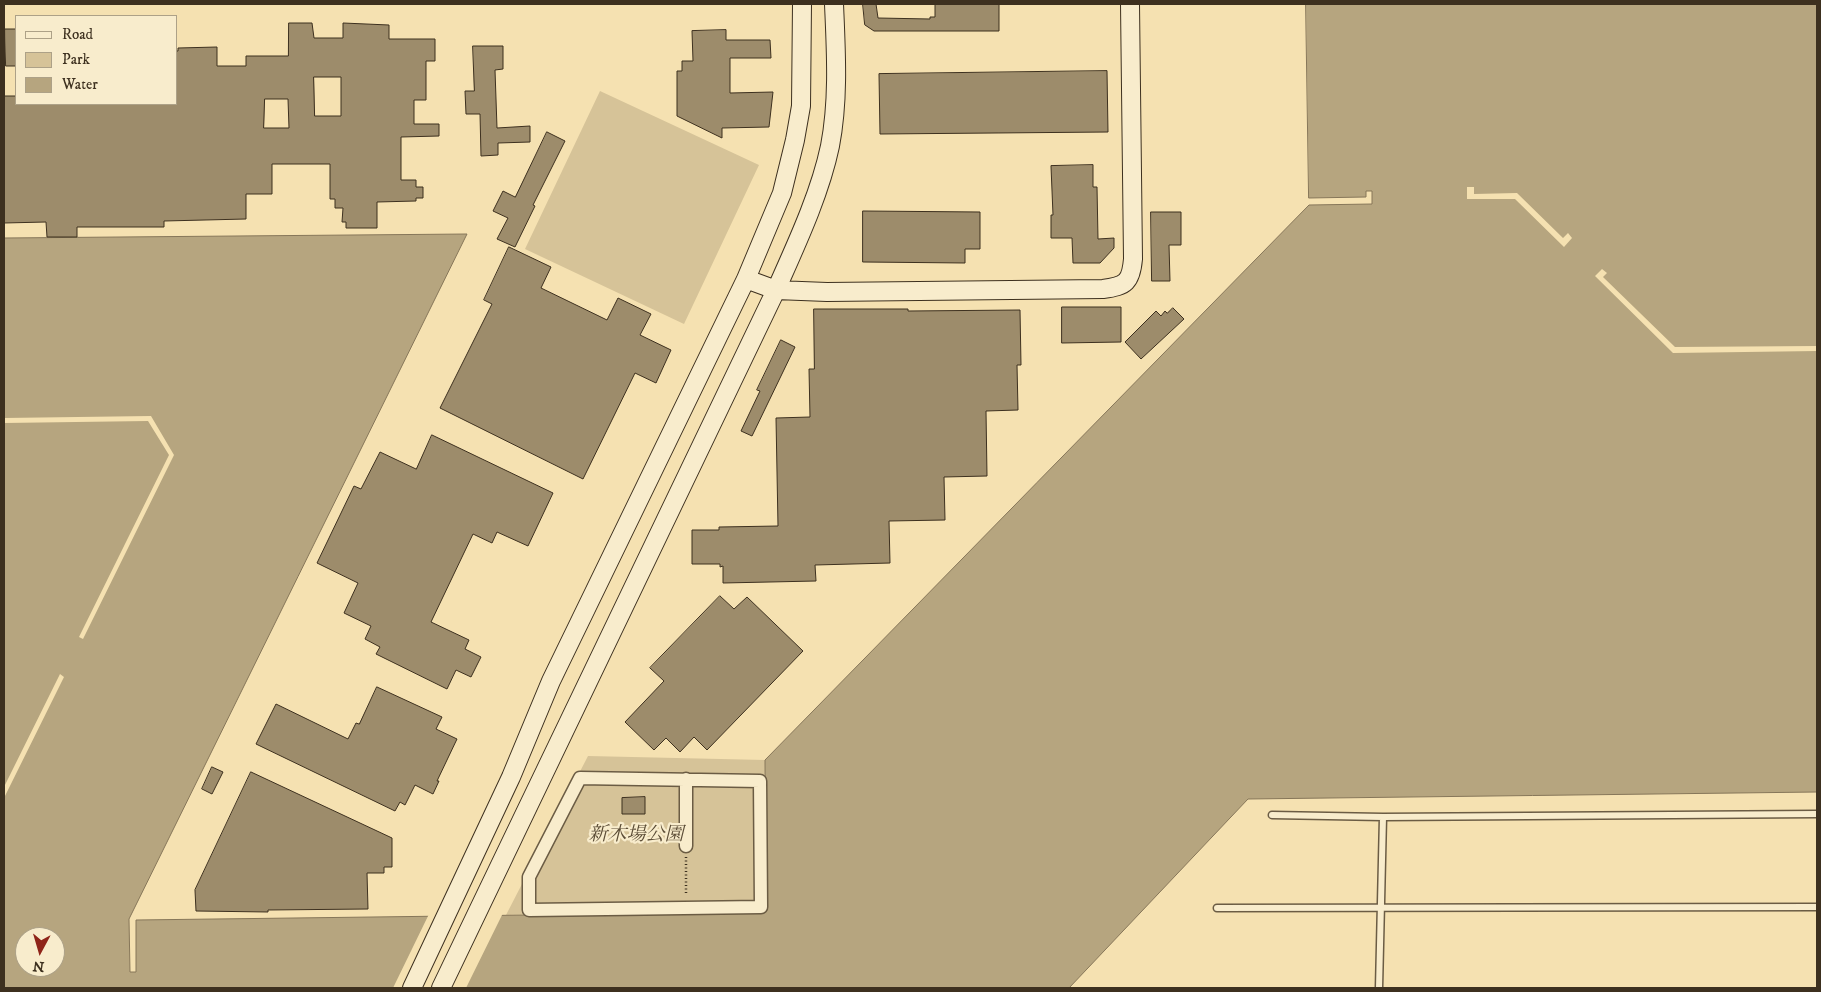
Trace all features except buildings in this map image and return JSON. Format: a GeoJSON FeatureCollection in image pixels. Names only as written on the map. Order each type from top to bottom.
{"type":"FeatureCollection","features":[{"type":"Feature","properties":{"kind":"street"},"geometry":{"type":"LineString","coordinates":[[412,988],[511,777],[550,681],[746,279],[782,193],[795,140],[800,106],[802,4]]}},
{"type":"Feature","properties":{"kind":"street"},"geometry":{"type":"LineString","coordinates":[[441,988],[776,290],[805,223],[830,146],[836,96],[834,4]]}},
{"type":"Feature","properties":{"kind":"street"},"geometry":{"type":"LineString","coordinates":[[746,279],[776,290],[828,292],[1103,289],[1122,286],[1130,278],[1133,259],[1130,4]]}},
{"type":"Feature","properties":{"kind":"street"},"geometry":{"type":"LineString","coordinates":[[580,778],[760,781],[761,907],[686,908],[529,910],[529,877],[580,778]]}},
{"type":"Feature","properties":{"kind":"street"},"geometry":{"type":"LineString","coordinates":[[686,779],[686,846]]}},
{"type":"Feature","properties":{"kind":"lane"},"geometry":{"type":"LineString","coordinates":[[1272,815],[1383,817],[1817,814]]}},
{"type":"Feature","properties":{"kind":"lane"},"geometry":{"type":"LineString","coordinates":[[1379,988],[1383,817]]}},
{"type":"Feature","properties":{"kind":"lane"},"geometry":{"type":"LineString","coordinates":[[1217,908],[1380,906],[1581,908],[1817,907]]}},
{"type":"Feature","properties":{"kind":"path"},"geometry":{"type":"LineString","coordinates":[[686,846],[686,908]]}},
{"type":"Feature","properties":{"kind":"green space"},"geometry":{"type":"Polygon","coordinates":[[[600,91],[759,165],[684,324],[525,249],[600,91]]]}},
{"type":"Feature","properties":{"kind":"green space","name":"新木場公園"},"geometry":{"type":"Polygon","coordinates":[[[588,756],[765,760],[766,912],[506,915],[588,756]]]}},
{"type":"Feature","properties":{"kind":"water"},"geometry":{"type":"Polygon","coordinates":[[[1306,4],[1817,4],[1817,792],[1248,799],[1069,988],[4,988],[4,238],[467,234],[129,919],[130,972],[136,972],[136,920],[766,912],[765,760],[1309,205],[1372,204],[1372,191],[1366,191],[1366,197],[1309,198],[1306,4]]]}},
{"type":"Feature","properties":{"kind":"pier"},"geometry":{"type":"Polygon","coordinates":[[[1467,187],[1474,187],[1474,194],[1517,193],[1563,238],[1568,233],[1572,238],[1564,247],[1515,199],[1467,199],[1467,187]]]}},
{"type":"Feature","properties":{"kind":"pier"},"geometry":{"type":"Polygon","coordinates":[[[1602,269],[1607,273],[1603,277],[1675,347],[1817,346],[1817,351],[1673,353],[1595,276],[1602,269]]]}},
{"type":"Feature","properties":{"kind":"pier"},"geometry":{"type":"Polygon","coordinates":[[[151,416],[174,455],[83,639],[79,637],[169,455],[148,421],[4,423],[4,418],[151,416]]]}},
{"type":"Feature","properties":{"kind":"pier"},"geometry":{"type":"Polygon","coordinates":[[[60,674],[64,677],[4,798],[4,787],[60,674]]]}},
{"type":"Feature","properties":{"kind":"pier"},"geometry":{"type":"Polygon","coordinates":[[[503,913],[466,988],[393,988],[429,914],[503,913]]]}}]}
